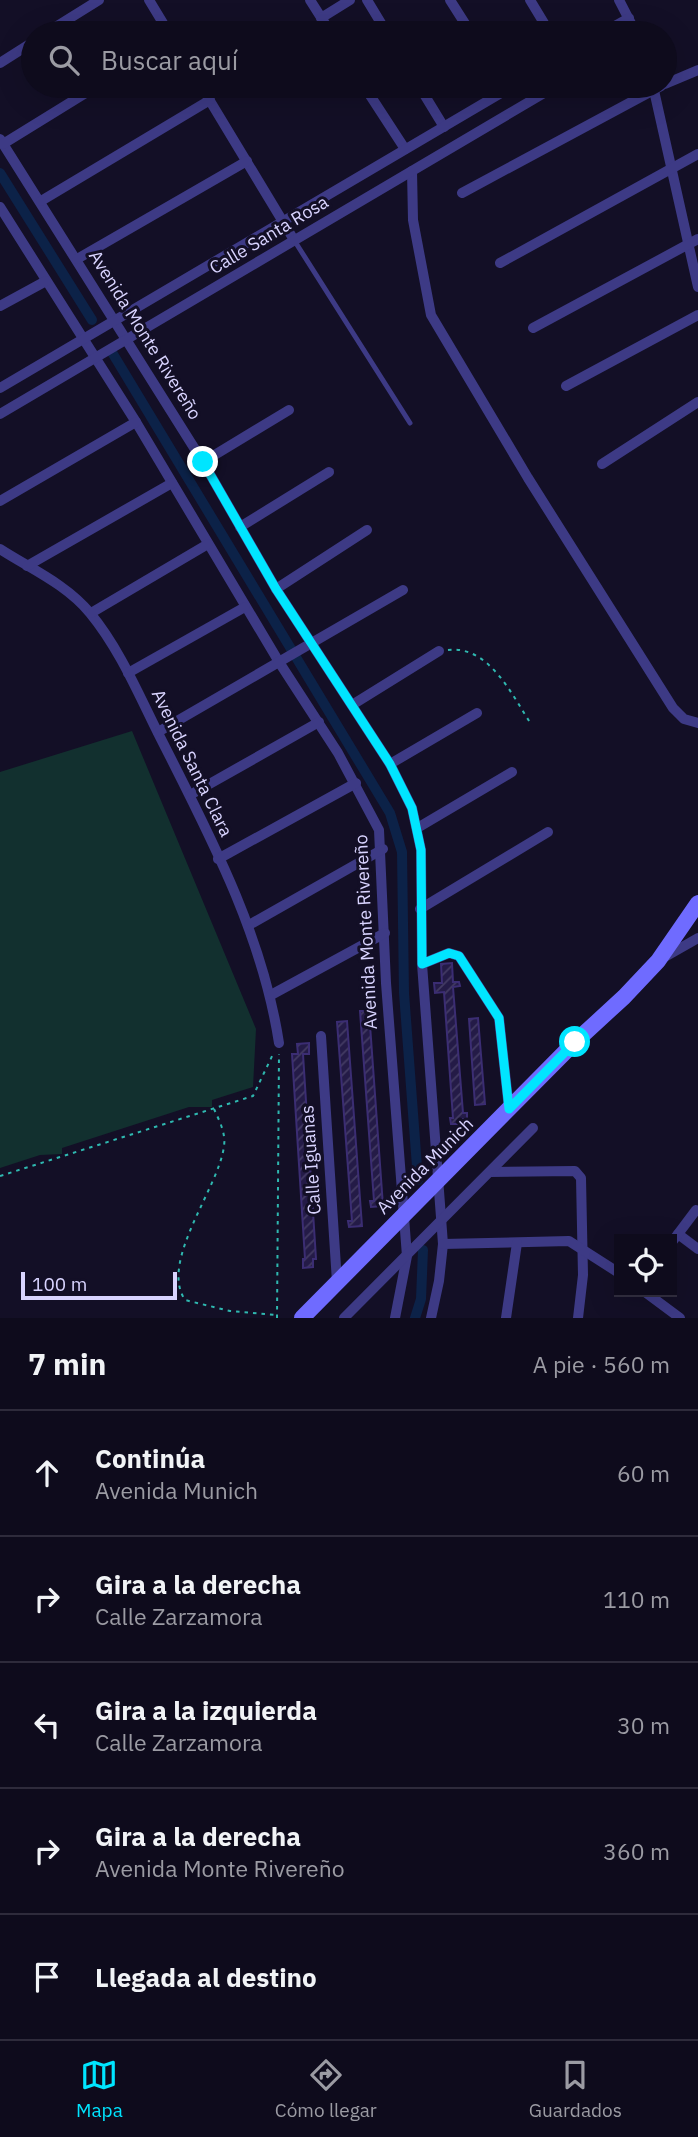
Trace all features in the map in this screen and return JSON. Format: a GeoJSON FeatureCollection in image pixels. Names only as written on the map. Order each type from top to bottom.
{"type":"FeatureCollection","features":[{"type":"Feature","properties":{"kind":"main road","name":"Avenida Munich"},"geometry":{"type":"LineString","coordinates":[[302,1318],[657,961],[698,903]]}},
{"type":"Feature","properties":{"kind":"street"},"geometry":{"type":"LineString","coordinates":[[65,21],[99,0]]}},
{"type":"Feature","properties":{"kind":"street"},"geometry":{"type":"LineString","coordinates":[[149,0],[162,21]]}},
{"type":"Feature","properties":{"kind":"street"},"geometry":{"type":"LineString","coordinates":[[310,0],[323,21]]}},
{"type":"Feature","properties":{"kind":"street"},"geometry":{"type":"LineString","coordinates":[[321,18],[350,0]]}},
{"type":"Feature","properties":{"kind":"street"},"geometry":{"type":"LineString","coordinates":[[367,0],[380,21]]}},
{"type":"Feature","properties":{"kind":"street"},"geometry":{"type":"LineString","coordinates":[[450,0],[463,21]]}},
{"type":"Feature","properties":{"kind":"street"},"geometry":{"type":"LineString","coordinates":[[530,0],[543,21]]}},
{"type":"Feature","properties":{"kind":"street"},"geometry":{"type":"LineString","coordinates":[[619,0],[630,21]]}},
{"type":"Feature","properties":{"kind":"street"},"geometry":{"type":"LineString","coordinates":[[624,21],[629,18]]}},
{"type":"Feature","properties":{"kind":"street"},"geometry":{"type":"LineString","coordinates":[[0,63],[21,50]]}},
{"type":"Feature","properties":{"kind":"street"},"geometry":{"type":"LineString","coordinates":[[677,78],[698,70]]}},
{"type":"Feature","properties":{"kind":"street"},"geometry":{"type":"LineString","coordinates":[[2,141],[76,98]]}},
{"type":"Feature","properties":{"kind":"street"},"geometry":{"type":"LineString","coordinates":[[372,98],[405,149]]}},
{"type":"Feature","properties":{"kind":"street"},"geometry":{"type":"LineString","coordinates":[[426,98],[444,127]]}},
{"type":"Feature","properties":{"kind":"street","name":"Calle Santa Rosa"},"geometry":{"type":"LineString","coordinates":[[0,387],[490,98]]}},
{"type":"Feature","properties":{"kind":"street","name":"Calle Santa Rosa"},"geometry":{"type":"LineString","coordinates":[[0,414],[536,98]]}},
{"type":"Feature","properties":{"kind":"street"},"geometry":{"type":"LineString","coordinates":[[462,193],[636,98]]}},
{"type":"Feature","properties":{"kind":"street"},"geometry":{"type":"LineString","coordinates":[[660,98],[671,166],[693,241],[698,287]]}},
{"type":"Feature","properties":{"kind":"street"},"geometry":{"type":"LineString","coordinates":[[41,201],[209,100],[294,240]]}},
{"type":"Feature","properties":{"kind":"street","name":"Avenida Monte Rivereño"},"geometry":{"type":"LineString","coordinates":[[2,141],[203,462],[276,589],[390,764],[419,827],[422,964],[443,1244],[431,1318]]}},
{"type":"Feature","properties":{"kind":"street"},"geometry":{"type":"LineString","coordinates":[[500,263],[671,166],[698,154]]}},
{"type":"Feature","properties":{"kind":"street"},"geometry":{"type":"LineString","coordinates":[[77,259],[247,161]]}},
{"type":"Feature","properties":{"kind":"street"},"geometry":{"type":"LineString","coordinates":[[412,171],[413,220],[431,315],[528,478],[673,708],[684,719],[698,723]]}},
{"type":"Feature","properties":{"kind":"street","name":"Avenida Monte Rivereño"},"geometry":{"type":"LineString","coordinates":[[0,207],[4,221],[46,281],[135,422],[245,607],[356,783],[376,822],[383,849],[386,984],[407,1256],[395,1318]]}},
{"type":"Feature","properties":{"kind":"street"},"geometry":{"type":"LineString","coordinates":[[533,328],[693,241]]}},
{"type":"Feature","properties":{"kind":"street"},"geometry":{"type":"LineString","coordinates":[[0,306],[46,281]]}},
{"type":"Feature","properties":{"kind":"street"},"geometry":{"type":"LineString","coordinates":[[566,386],[698,315]]}},
{"type":"Feature","properties":{"kind":"street"},"geometry":{"type":"LineString","coordinates":[[602,464],[698,402]]}},
{"type":"Feature","properties":{"kind":"street"},"geometry":{"type":"LineString","coordinates":[[203,462],[289,410]]}},
{"type":"Feature","properties":{"kind":"street"},"geometry":{"type":"LineString","coordinates":[[0,501],[135,422]]}},
{"type":"Feature","properties":{"kind":"street"},"geometry":{"type":"LineString","coordinates":[[240,527],[329,472]]}},
{"type":"Feature","properties":{"kind":"street"},"geometry":{"type":"LineString","coordinates":[[27,566],[172,483]]}},
{"type":"Feature","properties":{"kind":"street"},"geometry":{"type":"LineString","coordinates":[[276,589],[367,530]]}},
{"type":"Feature","properties":{"kind":"street"},"geometry":{"type":"LineString","coordinates":[[91,613],[208,544]]}},
{"type":"Feature","properties":{"kind":"street","name":"Avenida Santa Clara"},"geometry":{"type":"LineString","coordinates":[[0,549],[68,590],[91,613],[128,673],[190,795],[249,925],[271,995],[279,1043]]}},
{"type":"Feature","properties":{"kind":"street"},"geometry":{"type":"LineString","coordinates":[[158,732],[403,590]]}},
{"type":"Feature","properties":{"kind":"street"},"geometry":{"type":"LineString","coordinates":[[128,673],[245,607]]}},
{"type":"Feature","properties":{"kind":"street"},"geometry":{"type":"LineString","coordinates":[[352,705],[439,651]]}},
{"type":"Feature","properties":{"kind":"street"},"geometry":{"type":"LineString","coordinates":[[390,764],[477,713]]}},
{"type":"Feature","properties":{"kind":"street"},"geometry":{"type":"LineString","coordinates":[[190,795],[319,722]]}},
{"type":"Feature","properties":{"kind":"street"},"geometry":{"type":"LineString","coordinates":[[419,827],[512,772]]}},
{"type":"Feature","properties":{"kind":"street"},"geometry":{"type":"LineString","coordinates":[[219,859],[356,783]]}},
{"type":"Feature","properties":{"kind":"street"},"geometry":{"type":"LineString","coordinates":[[420,909],[548,832]]}},
{"type":"Feature","properties":{"kind":"street"},"geometry":{"type":"LineString","coordinates":[[249,925],[383,849]]}},
{"type":"Feature","properties":{"kind":"street"},"geometry":{"type":"LineString","coordinates":[[271,995],[385,933]]}},
{"type":"Feature","properties":{"kind":"street"},"geometry":{"type":"LineString","coordinates":[[657,961],[698,938]]}},
{"type":"Feature","properties":{"kind":"street"},"geometry":{"type":"LineString","coordinates":[[422,964],[449,953],[459,956],[497,1012],[503,1036],[509,1109]]}},
{"type":"Feature","properties":{"kind":"street","name":"Calle Iguanas"},"geometry":{"type":"LineString","coordinates":[[321,1036],[337,1282]]}},
{"type":"Feature","properties":{"kind":"street"},"geometry":{"type":"LineString","coordinates":[[344,1318],[533,1128]]}},
{"type":"Feature","properties":{"kind":"street"},"geometry":{"type":"LineString","coordinates":[[490,1172],[575,1171],[581,1178],[583,1247],[578,1318]]}},
{"type":"Feature","properties":{"kind":"street"},"geometry":{"type":"LineString","coordinates":[[677,1235],[696,1210]]}},
{"type":"Feature","properties":{"kind":"street"},"geometry":{"type":"LineString","coordinates":[[677,1239],[698,1249]]}},
{"type":"Feature","properties":{"kind":"street"},"geometry":{"type":"LineString","coordinates":[[443,1244],[569,1241],[583,1247],[614,1269]]}},
{"type":"Feature","properties":{"kind":"street"},"geometry":{"type":"LineString","coordinates":[[506,1318],[517,1243]]}},
{"type":"Feature","properties":{"kind":"street"},"geometry":{"type":"LineString","coordinates":[[651,1297],[673,1316]]}},
{"type":"Feature","properties":{"kind":"lane"},"geometry":{"type":"LineString","coordinates":[[294,240],[410,423]]}},
{"type":"Feature","properties":{"kind":"path"},"geometry":{"type":"LineString","coordinates":[[439,651],[463,649],[485,662],[508,688],[531,724]]}},
{"type":"Feature","properties":{"kind":"path"},"geometry":{"type":"LineString","coordinates":[[213,1108],[222,1126],[225,1144],[217,1173],[183,1251],[178,1272],[179,1292],[184,1300],[230,1311],[277,1316],[279,1043]]}},
{"type":"Feature","properties":{"kind":"path"},"geometry":{"type":"LineString","coordinates":[[0,1176],[253,1096],[279,1043]]}},
{"type":"Feature","properties":{"kind":"green space"},"geometry":{"type":"Polygon","coordinates":[[[132,731],[256,1029],[253,1087],[212,1100],[212,1107],[189,1107],[62,1148],[62,1154],[40,1155],[0,1168],[0,772],[132,731]]]}},
{"type":"Feature","properties":{"kind":"building"},"geometry":{"type":"Polygon","coordinates":[[[452,963],[453,982],[459,982],[460,986],[453,987],[463,1113],[467,1113],[467,1119],[463,1119],[464,1124],[451,1124],[450,1118],[453,1118],[444,992],[435,993],[434,983],[442,983],[441,964],[452,963]]]}},
{"type":"Feature","properties":{"kind":"building"},"geometry":{"type":"Polygon","coordinates":[[[360,1011],[369,1011],[383,1206],[371,1207],[370,1201],[374,1201],[360,1011]]]}},
{"type":"Feature","properties":{"kind":"building"},"geometry":{"type":"Polygon","coordinates":[[[478,1018],[485,1104],[475,1105],[469,1019],[478,1018]]]}},
{"type":"Feature","properties":{"kind":"building"},"geometry":{"type":"Polygon","coordinates":[[[347,1021],[362,1226],[349,1227],[348,1221],[352,1221],[337,1022],[347,1021]]]}},
{"type":"Feature","properties":{"kind":"building"},"geometry":{"type":"Polygon","coordinates":[[[309,1043],[309,1054],[303,1054],[316,1259],[313,1259],[313,1267],[303,1268],[305,1259],[292,1054],[298,1054],[297,1044],[309,1043]]]}},
{"type":"Feature","properties":{"kind":"waterway"},"geometry":{"type":"LineString","coordinates":[[0,173],[92,320]]}},
{"type":"Feature","properties":{"kind":"waterway"},"geometry":{"type":"LineString","coordinates":[[113,354],[390,813],[402,852],[404,993],[418,1180]]}},
{"type":"Feature","properties":{"kind":"waterway"},"geometry":{"type":"LineString","coordinates":[[415,1318],[421,1299],[423,1250]]}},
{"type":"Feature","properties":{"kind":"route"},"geometry":{"type":"LineString","coordinates":[[203,462],[276,589],[402,786],[419,827],[422,964],[449,953],[459,956],[497,1012],[503,1036],[509,1109],[575,1042]]}}]}
